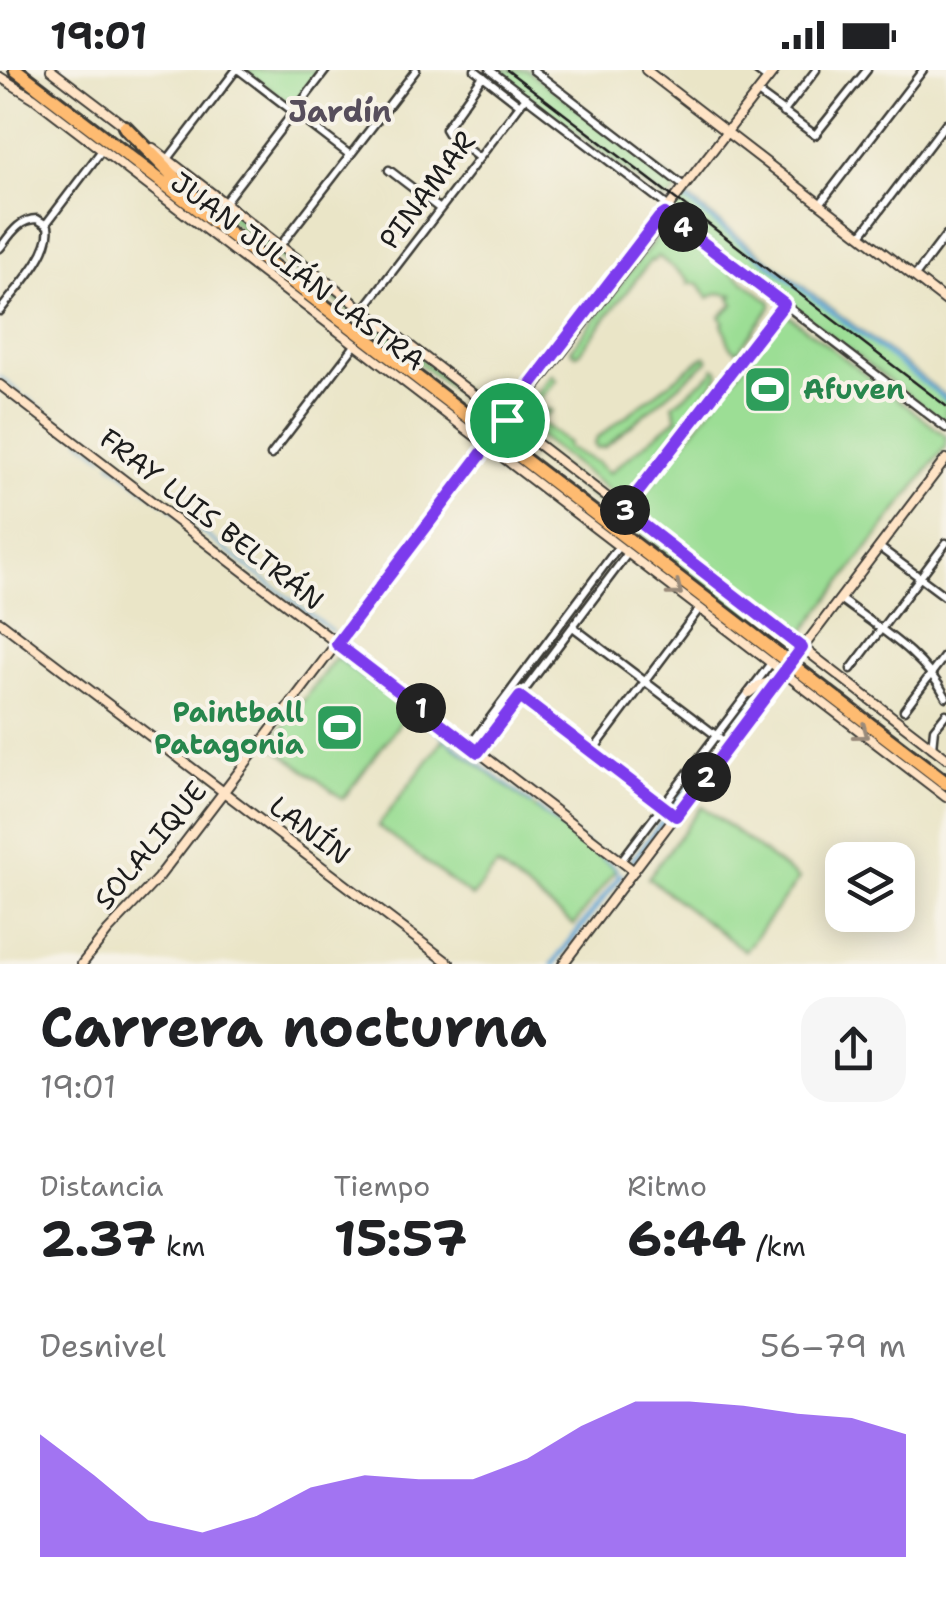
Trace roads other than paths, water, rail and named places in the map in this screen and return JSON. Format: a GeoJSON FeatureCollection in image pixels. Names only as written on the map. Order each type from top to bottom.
{"type":"FeatureCollection","features":[{"type":"Feature","properties":{"kind":"highway"},"geometry":{"type":"LineString","coordinates":[[16,70],[433,389],[497,433]]}},
{"type":"Feature","properties":{"kind":"highway"},"geometry":{"type":"LineString","coordinates":[[27,70],[946,783]]}},
{"type":"Feature","properties":{"kind":"highway"},"geometry":{"type":"LineString","coordinates":[[125,126],[199,202]]}},
{"type":"Feature","properties":{"kind":"highway"},"geometry":{"type":"LineString","coordinates":[[433,389],[473,434]]}},
{"type":"Feature","properties":{"kind":"highway"},"geometry":{"type":"LineString","coordinates":[[791,664],[946,775]]}},
{"type":"Feature","properties":{"kind":"street"},"geometry":{"type":"LineString","coordinates":[[52,70],[363,310],[497,433],[624,510],[791,664],[946,758]]}},
{"type":"Feature","properties":{"kind":"street"},"geometry":{"type":"LineString","coordinates":[[168,160],[237,70],[350,155]]}},
{"type":"Feature","properties":{"kind":"street"},"geometry":{"type":"LineString","coordinates":[[224,202],[326,70]]}},
{"type":"Feature","properties":{"kind":"street"},"geometry":{"type":"LineString","coordinates":[[280,246],[416,70]]}},
{"type":"Feature","properties":{"kind":"street"},"geometry":{"type":"LineString","coordinates":[[475,70],[520,105]]}},
{"type":"Feature","properties":{"kind":"street"},"geometry":{"type":"LineString","coordinates":[[490,70],[946,428]]}},
{"type":"Feature","properties":{"kind":"street"},"geometry":{"type":"LineString","coordinates":[[533,70],[544,73],[686,187]]}},
{"type":"Feature","properties":{"kind":"street"},"geometry":{"type":"LineString","coordinates":[[646,70],[946,300]]}},
{"type":"Feature","properties":{"kind":"street"},"geometry":{"type":"LineString","coordinates":[[756,70],[768,80]]}},
{"type":"Feature","properties":{"kind":"street","name":"SOLALIQUE"},"geometry":{"type":"LineString","coordinates":[[82,964],[158,878],[776,70]]}},
{"type":"Feature","properties":{"kind":"street"},"geometry":{"type":"LineString","coordinates":[[783,113],[816,70]]}},
{"type":"Feature","properties":{"kind":"street"},"geometry":{"type":"LineString","coordinates":[[758,93],[815,135],[867,70]]}},
{"type":"Feature","properties":{"kind":"street"},"geometry":{"type":"LineString","coordinates":[[820,204],[923,70]]}},
{"type":"Feature","properties":{"kind":"street"},"geometry":{"type":"LineString","coordinates":[[479,158],[445,129],[483,76]]}},
{"type":"Feature","properties":{"kind":"street","name":"JUAN JULIÁN LASTRA"},"geometry":{"type":"LineString","coordinates":[[0,77],[34,98],[473,434],[497,433],[619,546],[771,664],[791,664],[946,798]]}},
{"type":"Feature","properties":{"kind":"street","name":"PINAMAR"},"geometry":{"type":"LineString","coordinates":[[363,310],[526,97]]}},
{"type":"Feature","properties":{"kind":"street"},"geometry":{"type":"LineString","coordinates":[[860,235],[946,123]]}},
{"type":"Feature","properties":{"kind":"street"},"geometry":{"type":"LineString","coordinates":[[46,224],[102,150]]}},
{"type":"Feature","properties":{"kind":"street"},"geometry":{"type":"LineString","coordinates":[[389,170],[440,209]]}},
{"type":"Feature","properties":{"kind":"street"},"geometry":{"type":"LineString","coordinates":[[0,248],[26,220],[37,218],[46,224],[50,234],[46,248],[0,310]]}},
{"type":"Feature","properties":{"kind":"street"},"geometry":{"type":"LineString","coordinates":[[914,276],[946,236]]}},
{"type":"Feature","properties":{"kind":"street"},"geometry":{"type":"LineString","coordinates":[[624,510],[784,304]]}},
{"type":"Feature","properties":{"kind":"street"},"geometry":{"type":"LineString","coordinates":[[271,456],[356,344]]}},
{"type":"Feature","properties":{"kind":"street","name":"FRAY LUIS BELTRÁN"},"geometry":{"type":"LineString","coordinates":[[0,385],[634,872]]}},
{"type":"Feature","properties":{"kind":"street"},"geometry":{"type":"LineString","coordinates":[[563,964],[946,459]]}},
{"type":"Feature","properties":{"kind":"street"},"geometry":{"type":"LineString","coordinates":[[851,670],[946,543]]}},
{"type":"Feature","properties":{"kind":"street"},"geometry":{"type":"LineString","coordinates":[[470,745],[619,546]]}},
{"type":"Feature","properties":{"kind":"street"},"geometry":{"type":"LineString","coordinates":[[879,546],[946,597]]}},
{"type":"Feature","properties":{"kind":"street"},"geometry":{"type":"LineString","coordinates":[[478,752],[628,553]]}},
{"type":"Feature","properties":{"kind":"street"},"geometry":{"type":"LineString","coordinates":[[840,598],[915,656],[932,673],[946,697]]}},
{"type":"Feature","properties":{"kind":"street"},"geometry":{"type":"LineString","coordinates":[[592,752],[700,608]]}},
{"type":"Feature","properties":{"kind":"street","name":"LANÍN"},"geometry":{"type":"LineString","coordinates":[[0,622],[450,964]]}},
{"type":"Feature","properties":{"kind":"street"},"geometry":{"type":"LineString","coordinates":[[572,627],[730,746]]}},
{"type":"Feature","properties":{"kind":"street"},"geometry":{"type":"LineString","coordinates":[[904,710],[946,654]]}},
{"type":"Feature","properties":{"kind":"street"},"geometry":{"type":"LineString","coordinates":[[621,862],[771,664]]}},
{"type":"Feature","properties":{"kind":"street"},"geometry":{"type":"LineString","coordinates":[[749,693],[791,664]]}},
{"type":"Feature","properties":{"kind":"street"},"geometry":{"type":"LineString","coordinates":[[520,697],[676,816]]}},
{"type":"Feature","properties":{"kind":"street"},"geometry":{"type":"LineString","coordinates":[[932,748],[934,729],[946,714]]}},
{"type":"Feature","properties":{"kind":"waterway"},"geometry":{"type":"LineString","coordinates":[[686,200],[946,399]]}},
{"type":"Feature","properties":{"kind":"waterway"},"geometry":{"type":"LineString","coordinates":[[0,377],[21,394]]}},
{"type":"Feature","properties":{"kind":"waterway"},"geometry":{"type":"LineString","coordinates":[[26,397],[73,434]]}},
{"type":"Feature","properties":{"kind":"waterway"},"geometry":{"type":"LineString","coordinates":[[80,439],[104,457]]}},
{"type":"Feature","properties":{"kind":"waterway"},"geometry":{"type":"LineString","coordinates":[[110,462],[164,503]]}},
{"type":"Feature","properties":{"kind":"waterway"},"geometry":{"type":"LineString","coordinates":[[170,508],[193,525]]}},
{"type":"Feature","properties":{"kind":"waterway"},"geometry":{"type":"LineString","coordinates":[[198,529],[332,631]]}},
{"type":"Feature","properties":{"kind":"waterway"},"geometry":{"type":"LineString","coordinates":[[343,654],[340,658],[532,804]]}},
{"type":"Feature","properties":{"kind":"waterway"},"geometry":{"type":"LineString","coordinates":[[727,737],[761,691]]}},
{"type":"Feature","properties":{"kind":"waterway"},"geometry":{"type":"LineString","coordinates":[[673,807],[721,746]]}},
{"type":"Feature","properties":{"kind":"waterway"},"geometry":{"type":"LineString","coordinates":[[537,808],[616,868],[618,880]]}},
{"type":"Feature","properties":{"kind":"waterway"},"geometry":{"type":"LineString","coordinates":[[633,860],[667,816]]}},
{"type":"Feature","properties":{"kind":"waterway"},"geometry":{"type":"LineString","coordinates":[[553,964],[621,875]]}},
{"type":"Feature","properties":{"kind":"railway"},"geometry":{"type":"LineString","coordinates":[[507,70],[946,406]]}},
{"type":"Feature","properties":{"kind":"place","name":"Afuven"},"geometry":{"type":"Point","coordinates":[768,389]}},
{"type":"Feature","properties":{"kind":"place","name":"Paintball Patagonia"},"geometry":{"type":"Point","coordinates":[339,728]}},
{"type":"Feature","properties":{"kind":"district","name":"Jardín"},"geometry":{"type":"Point","coordinates":[340,111]}}]}
